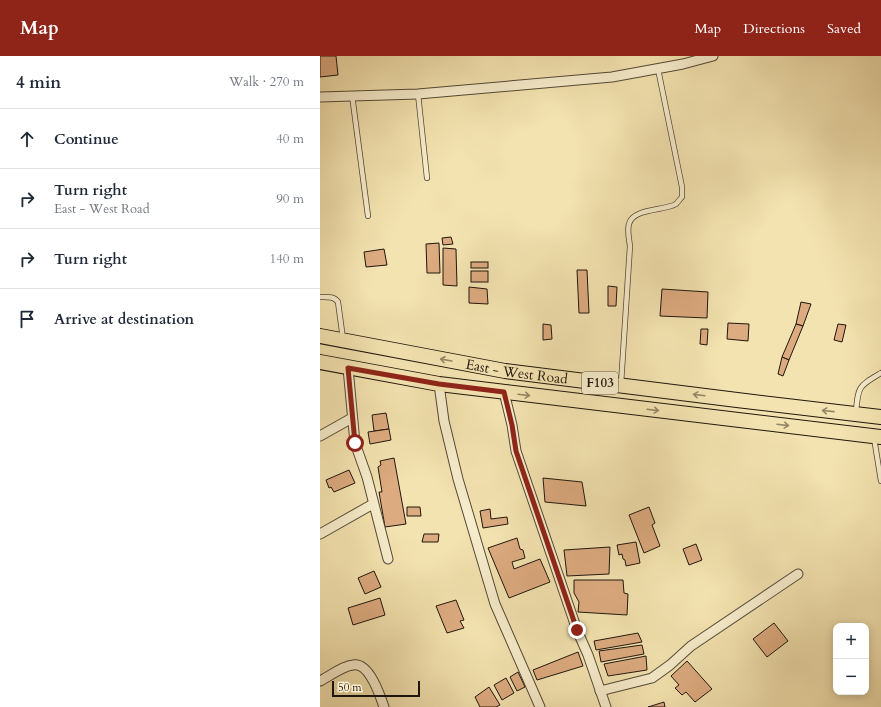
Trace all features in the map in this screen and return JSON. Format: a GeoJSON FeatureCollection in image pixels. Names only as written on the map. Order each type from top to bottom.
{"type":"FeatureCollection","features":[{"type":"Feature","properties":{"kind":"main road","name":"East - West Road"},"geometry":{"type":"LineString","coordinates":[[320,336],[505,371],[881,416]]}},
{"type":"Feature","properties":{"kind":"main road","name":"East - West Road"},"geometry":{"type":"LineString","coordinates":[[320,362],[439,384],[878,436]]}},
{"type":"Feature","properties":{"kind":"street"},"geometry":{"type":"LineString","coordinates":[[320,97],[418,94],[612,77],[683,64],[714,56]]}},
{"type":"Feature","properties":{"kind":"street"},"geometry":{"type":"LineString","coordinates":[[348,368],[355,443],[367,477],[388,559]]}},
{"type":"Feature","properties":{"kind":"street"},"geometry":{"type":"LineString","coordinates":[[439,384],[444,421],[458,479],[495,604],[540,707]]}},
{"type":"Feature","properties":{"kind":"street"},"geometry":{"type":"LineString","coordinates":[[504,392],[512,425],[516,451],[577,630],[588,655],[606,707]]}},
{"type":"Feature","properties":{"kind":"street"},"geometry":{"type":"LineString","coordinates":[[320,436],[352,418]]}},
{"type":"Feature","properties":{"kind":"street"},"geometry":{"type":"LineString","coordinates":[[320,534],[373,504]]}},
{"type":"Feature","properties":{"kind":"street"},"geometry":{"type":"LineString","coordinates":[[600,691],[652,678],[670,665],[691,646],[798,574]]}},
{"type":"Feature","properties":{"kind":"street"},"geometry":{"type":"LineString","coordinates":[[320,681],[347,666],[354,664],[361,665],[365,668],[376,687],[384,707]]}},
{"type":"Feature","properties":{"kind":"lane"},"geometry":{"type":"LineString","coordinates":[[620,385],[630,246],[629,224],[632,218],[638,213],[668,207],[677,203],[682,197],[682,187],[658,69]]}},
{"type":"Feature","properties":{"kind":"lane"},"geometry":{"type":"LineString","coordinates":[[418,94],[427,178]]}},
{"type":"Feature","properties":{"kind":"lane"},"geometry":{"type":"LineString","coordinates":[[352,95],[368,216]]}},
{"type":"Feature","properties":{"kind":"lane"},"geometry":{"type":"LineString","coordinates":[[320,296],[335,298],[338,302],[344,341]]}},
{"type":"Feature","properties":{"kind":"lane"},"geometry":{"type":"LineString","coordinates":[[856,414],[858,392],[863,383],[881,373]]}},
{"type":"Feature","properties":{"kind":"lane"},"geometry":{"type":"LineString","coordinates":[[878,436],[881,481]]}},
{"type":"Feature","properties":{"kind":"building"},"geometry":{"type":"Polygon","coordinates":[[[320,56],[336,56],[338,75],[320,77],[320,56]]]}},
{"type":"Feature","properties":{"kind":"building"},"geometry":{"type":"Polygon","coordinates":[[[451,237],[453,244],[443,245],[442,238],[451,237]]]}},
{"type":"Feature","properties":{"kind":"building"},"geometry":{"type":"Polygon","coordinates":[[[439,243],[440,273],[427,273],[426,244],[439,243]]]}},
{"type":"Feature","properties":{"kind":"building"},"geometry":{"type":"Polygon","coordinates":[[[443,248],[456,249],[457,286],[443,285],[443,248]]]}},
{"type":"Feature","properties":{"kind":"building"},"geometry":{"type":"Polygon","coordinates":[[[384,249],[387,265],[366,267],[364,252],[384,249]]]}},
{"type":"Feature","properties":{"kind":"building"},"geometry":{"type":"Polygon","coordinates":[[[471,262],[488,262],[488,268],[471,268],[471,262]]]}},
{"type":"Feature","properties":{"kind":"building"},"geometry":{"type":"Polygon","coordinates":[[[577,270],[587,270],[589,313],[579,313],[577,270]]]}},
{"type":"Feature","properties":{"kind":"building"},"geometry":{"type":"Polygon","coordinates":[[[471,271],[488,271],[488,282],[471,282],[471,271]]]}},
{"type":"Feature","properties":{"kind":"building"},"geometry":{"type":"Polygon","coordinates":[[[608,286],[617,287],[616,306],[608,306],[608,286]]]}},
{"type":"Feature","properties":{"kind":"building"},"geometry":{"type":"Polygon","coordinates":[[[469,287],[487,289],[488,304],[469,303],[469,287]]]}},
{"type":"Feature","properties":{"kind":"building"},"geometry":{"type":"Polygon","coordinates":[[[662,289],[708,292],[707,318],[660,316],[662,289]]]}},
{"type":"Feature","properties":{"kind":"building"},"geometry":{"type":"Polygon","coordinates":[[[801,302],[811,304],[803,326],[796,324],[801,302]]]}},
{"type":"Feature","properties":{"kind":"building"},"geometry":{"type":"Polygon","coordinates":[[[728,323],[749,324],[748,341],[727,339],[728,323]]]}},
{"type":"Feature","properties":{"kind":"building"},"geometry":{"type":"Polygon","coordinates":[[[543,324],[551,325],[552,339],[543,340],[543,324]]]}},
{"type":"Feature","properties":{"kind":"building"},"geometry":{"type":"Polygon","coordinates":[[[796,324],[803,326],[789,360],[782,357],[796,324]]]}},
{"type":"Feature","properties":{"kind":"building"},"geometry":{"type":"Polygon","coordinates":[[[838,324],[846,325],[842,342],[834,340],[838,324]]]}},
{"type":"Feature","properties":{"kind":"building"},"geometry":{"type":"Polygon","coordinates":[[[701,329],[708,329],[707,345],[700,344],[701,329]]]}},
{"type":"Feature","properties":{"kind":"building"},"geometry":{"type":"Polygon","coordinates":[[[782,357],[789,360],[783,376],[778,374],[782,357]]]}},
{"type":"Feature","properties":{"kind":"building"},"geometry":{"type":"Polygon","coordinates":[[[386,413],[389,429],[374,431],[372,415],[386,413]]]}},
{"type":"Feature","properties":{"kind":"building"},"geometry":{"type":"Polygon","coordinates":[[[389,429],[391,440],[370,444],[368,432],[389,429]]]}},
{"type":"Feature","properties":{"kind":"building"},"geometry":{"type":"Polygon","coordinates":[[[394,458],[406,524],[385,527],[379,492],[382,492],[378,467],[381,465],[380,461],[394,458]]]}},
{"type":"Feature","properties":{"kind":"building"},"geometry":{"type":"Polygon","coordinates":[[[349,470],[355,483],[334,492],[331,487],[329,488],[326,480],[349,470]]]}},
{"type":"Feature","properties":{"kind":"building"},"geometry":{"type":"Polygon","coordinates":[[[543,478],[582,482],[586,506],[545,502],[543,478]]]}},
{"type":"Feature","properties":{"kind":"building"},"geometry":{"type":"Polygon","coordinates":[[[407,507],[420,507],[421,516],[407,516],[407,507]]]}},
{"type":"Feature","properties":{"kind":"building"},"geometry":{"type":"Polygon","coordinates":[[[649,507],[655,523],[652,525],[660,546],[644,553],[629,515],[649,507]]]}},
{"type":"Feature","properties":{"kind":"building"},"geometry":{"type":"Polygon","coordinates":[[[490,509],[491,519],[507,517],[508,524],[483,528],[480,511],[490,509]]]}},
{"type":"Feature","properties":{"kind":"building"},"geometry":{"type":"Polygon","coordinates":[[[424,534],[439,534],[438,542],[422,542],[424,534]]]}},
{"type":"Feature","properties":{"kind":"building"},"geometry":{"type":"Polygon","coordinates":[[[517,538],[520,549],[523,550],[525,558],[512,562],[514,569],[540,559],[550,582],[509,598],[488,548],[517,538]]]}},
{"type":"Feature","properties":{"kind":"building"},"geometry":{"type":"Polygon","coordinates":[[[636,542],[640,563],[626,566],[622,554],[619,555],[617,545],[636,542]]]}},
{"type":"Feature","properties":{"kind":"building"},"geometry":{"type":"Polygon","coordinates":[[[696,544],[702,560],[689,565],[683,549],[696,544]]]}},
{"type":"Feature","properties":{"kind":"building"},"geometry":{"type":"Polygon","coordinates":[[[610,547],[609,574],[567,576],[564,550],[610,547]]]}},
{"type":"Feature","properties":{"kind":"building"},"geometry":{"type":"Polygon","coordinates":[[[374,571],[381,587],[365,594],[358,578],[374,571]]]}},
{"type":"Feature","properties":{"kind":"building"},"geometry":{"type":"Polygon","coordinates":[[[574,580],[623,580],[624,593],[628,594],[627,615],[578,612],[579,602],[574,593],[574,580]]]}},
{"type":"Feature","properties":{"kind":"building"},"geometry":{"type":"Polygon","coordinates":[[[380,598],[385,615],[353,625],[348,608],[380,598]]]}},
{"type":"Feature","properties":{"kind":"building"},"geometry":{"type":"Polygon","coordinates":[[[456,600],[464,620],[460,621],[464,628],[447,633],[436,606],[456,600]]]}},
{"type":"Feature","properties":{"kind":"building"},"geometry":{"type":"Polygon","coordinates":[[[774,623],[788,641],[767,657],[753,639],[774,623]]]}},
{"type":"Feature","properties":{"kind":"building"},"geometry":{"type":"Polygon","coordinates":[[[638,633],[642,642],[596,650],[594,641],[638,633]]]}},
{"type":"Feature","properties":{"kind":"building"},"geometry":{"type":"Polygon","coordinates":[[[642,645],[644,654],[601,662],[599,651],[642,645]]]}},
{"type":"Feature","properties":{"kind":"building"},"geometry":{"type":"Polygon","coordinates":[[[578,652],[583,666],[537,680],[533,670],[578,652]]]}},
{"type":"Feature","properties":{"kind":"building"},"geometry":{"type":"Polygon","coordinates":[[[646,656],[647,670],[608,676],[604,664],[646,656]]]}},
{"type":"Feature","properties":{"kind":"building"},"geometry":{"type":"Polygon","coordinates":[[[687,661],[712,689],[695,702],[686,692],[682,695],[675,688],[679,685],[671,676],[687,661]]]}},
{"type":"Feature","properties":{"kind":"building"},"geometry":{"type":"Polygon","coordinates":[[[518,672],[525,687],[517,691],[510,677],[518,672]]]}},
{"type":"Feature","properties":{"kind":"building"},"geometry":{"type":"Polygon","coordinates":[[[506,678],[514,693],[502,700],[494,685],[506,678]]]}},
{"type":"Feature","properties":{"kind":"building"},"geometry":{"type":"Polygon","coordinates":[[[489,687],[500,705],[496,707],[480,707],[475,697],[489,687]]]}},
{"type":"Feature","properties":{"kind":"building"},"geometry":{"type":"Polygon","coordinates":[[[664,702],[665,707],[648,707],[664,702]]]}},
{"type":"Feature","properties":{"kind":"route"},"geometry":{"type":"LineString","coordinates":[[355,443],[348,368],[439,384],[504,392],[512,425],[516,451],[577,630]]}}]}
